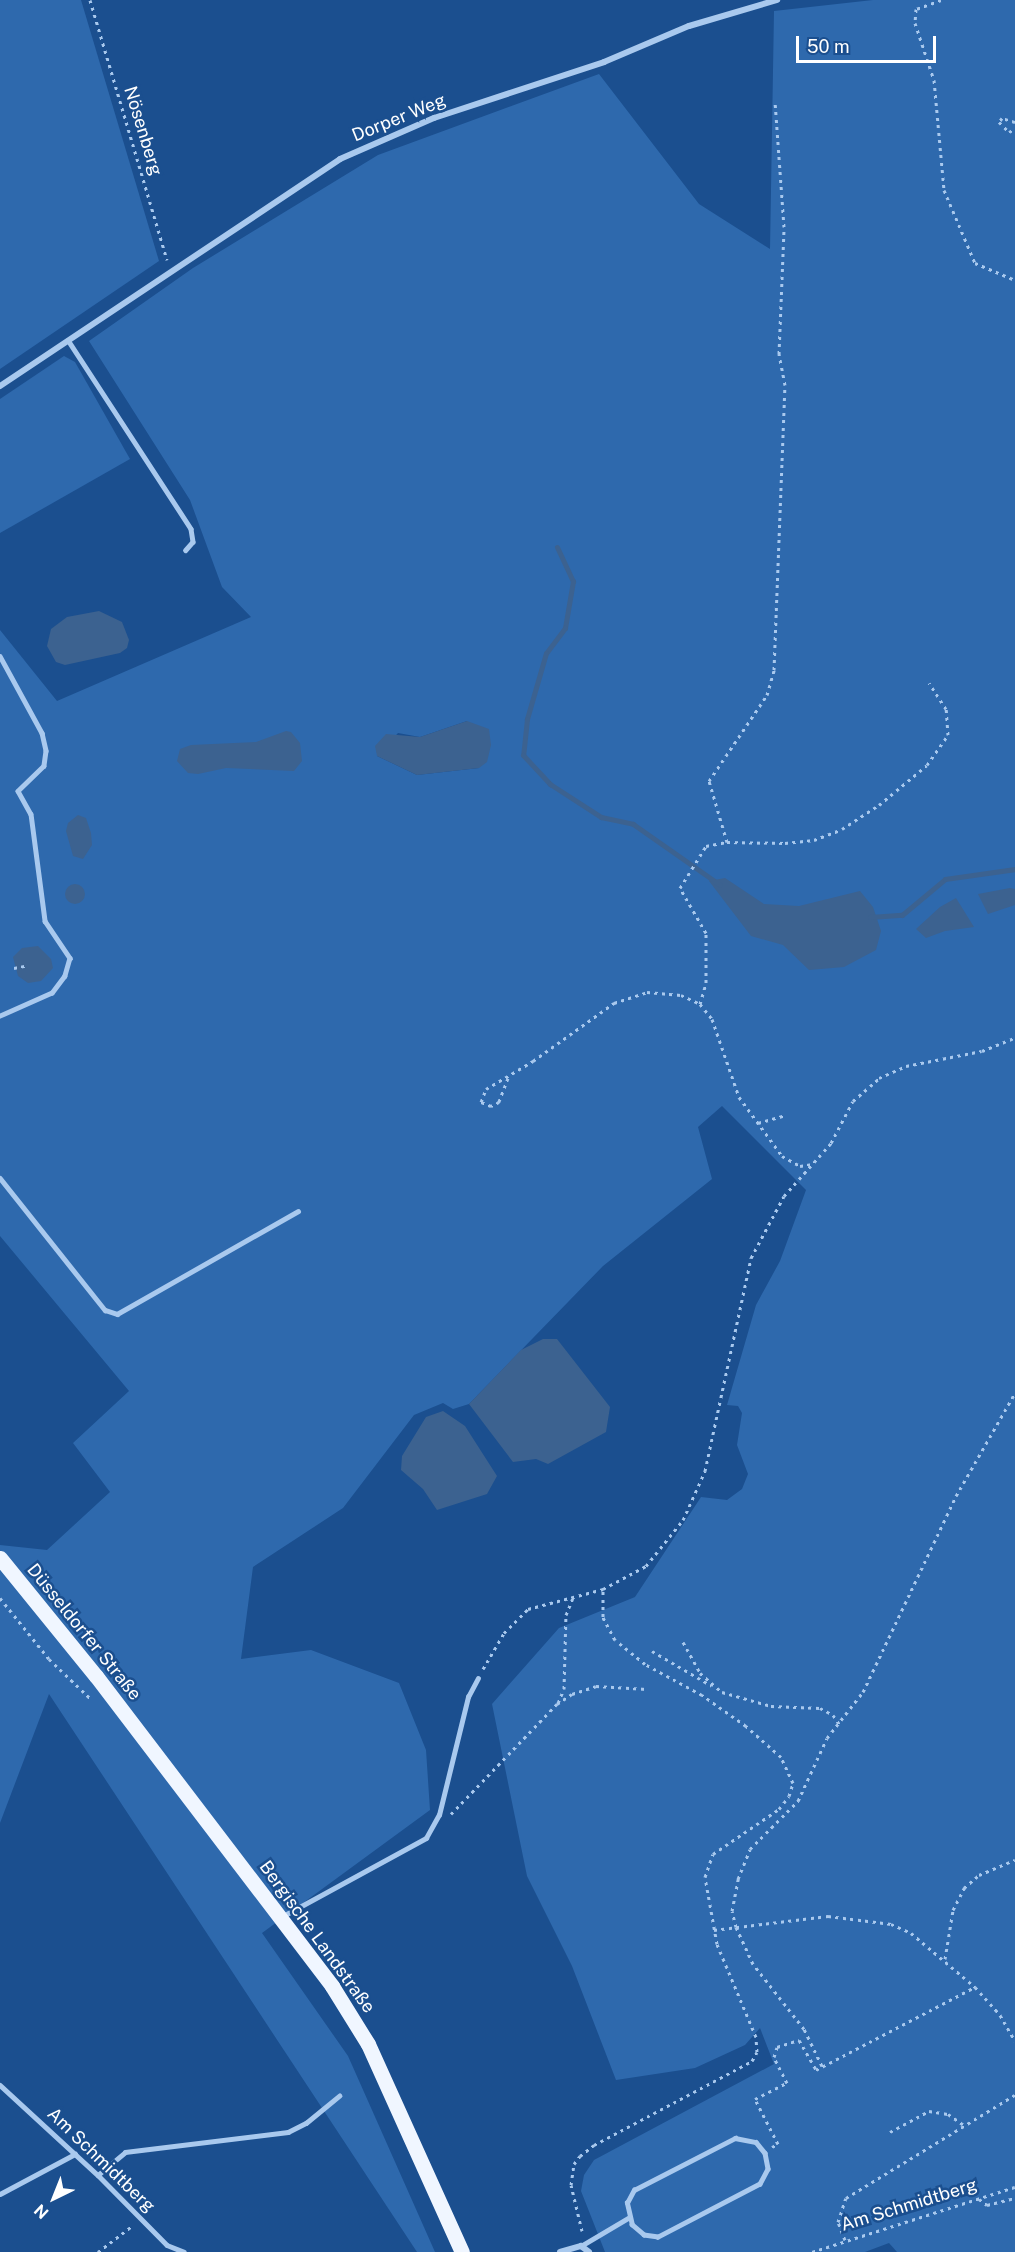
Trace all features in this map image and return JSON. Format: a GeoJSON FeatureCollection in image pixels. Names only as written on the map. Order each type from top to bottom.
{"type":"FeatureCollection","features":[{"type":"Feature","properties":{"kind":"main road","name":"Düsseldorfer Straße"},"geometry":{"type":"LineString","coordinates":[[0,1558],[137,1730]]}},
{"type":"Feature","properties":{"kind":"main road","name":"Bergische Landstraße"},"geometry":{"type":"LineString","coordinates":[[137,1730],[281,1917],[332,1986],[362,2034],[462,2252]]}},
{"type":"Feature","properties":{"kind":"street","name":"Dorper Weg"},"geometry":{"type":"LineString","coordinates":[[0,386],[170,270],[340,159],[434,118],[594,66],[689,26],[777,0]]}},
{"type":"Feature","properties":{"kind":"street"},"geometry":{"type":"LineString","coordinates":[[560,2252],[581,2246],[589,2252]]}},
{"type":"Feature","properties":{"kind":"lane"},"geometry":{"type":"LineString","coordinates":[[68,339],[191,529],[193,542],[186,550]]}},
{"type":"Feature","properties":{"kind":"lane"},"geometry":{"type":"LineString","coordinates":[[0,656],[42,733],[46,751],[44,766],[18,791],[31,814],[45,921],[70,958],[65,976],[52,993],[0,1016]]}},
{"type":"Feature","properties":{"kind":"lane"},"geometry":{"type":"LineString","coordinates":[[0,1178],[105,1310],[117,1314],[298,1211]]}},
{"type":"Feature","properties":{"kind":"lane"},"geometry":{"type":"LineString","coordinates":[[281,1917],[409,1849],[433,1828],[468,1697],[478,1678]]}},
{"type":"Feature","properties":{"kind":"lane","name":"Am Schmidtberg"},"geometry":{"type":"LineString","coordinates":[[0,2085],[98,2175],[167,2245],[184,2252]]}},
{"type":"Feature","properties":{"kind":"lane"},"geometry":{"type":"LineString","coordinates":[[98,2175],[125,2152],[288,2132],[306,2123],[339,2097]]}},
{"type":"Feature","properties":{"kind":"lane"},"geometry":{"type":"LineString","coordinates":[[749,2139],[764,2151],[768,2169],[760,2184],[658,2237],[637,2231],[628,2218],[627,2203],[634,2190],[729,2141],[749,2139]]}},
{"type":"Feature","properties":{"kind":"lane"},"geometry":{"type":"LineString","coordinates":[[0,2194],[75,2154]]}},
{"type":"Feature","properties":{"kind":"lane"},"geometry":{"type":"LineString","coordinates":[[581,2246],[628,2218]]}},
{"type":"Feature","properties":{"kind":"path","name":"Nösenberg"},"geometry":{"type":"LineString","coordinates":[[90,0],[170,270]]}},
{"type":"Feature","properties":{"kind":"path"},"geometry":{"type":"LineString","coordinates":[[941,0],[916,9],[915,24],[934,80],[944,190],[975,263],[1015,280]]}},
{"type":"Feature","properties":{"kind":"path"},"geometry":{"type":"LineString","coordinates":[[727,842],[709,781],[767,695],[774,670],[784,386],[779,354],[784,227],[775,100]]}},
{"type":"Feature","properties":{"kind":"path"},"geometry":{"type":"LineString","coordinates":[[1015,122],[1002,118],[999,122],[1001,128],[1009,132],[1015,129]]}},
{"type":"Feature","properties":{"kind":"path"},"geometry":{"type":"LineString","coordinates":[[700,1004],[706,984],[707,941],[702,925],[682,894],[683,879],[706,846],[727,842],[784,843],[826,837],[905,785],[927,765],[948,735],[946,709],[929,683]]}},
{"type":"Feature","properties":{"kind":"path"},"geometry":{"type":"LineString","coordinates":[[14,968],[28,965]]}},
{"type":"Feature","properties":{"kind":"path"},"geometry":{"type":"LineString","coordinates":[[507,1078],[498,1102],[491,1106],[481,1102],[486,1089],[507,1078],[625,998],[647,992],[670,993],[700,1004],[718,1029],[739,1097],[789,1161],[800,1166],[813,1164]]}},
{"type":"Feature","properties":{"kind":"path"},"geometry":{"type":"LineString","coordinates":[[478,1678],[504,1633],[528,1610],[603,1588],[646,1566],[683,1520],[705,1471],[751,1258],[784,1196],[831,1143],[853,1101],[879,1078],[917,1062],[982,1051],[1015,1038]]}},
{"type":"Feature","properties":{"kind":"path"},"geometry":{"type":"LineString","coordinates":[[758,1122],[786,1115]]}},
{"type":"Feature","properties":{"kind":"path"},"geometry":{"type":"LineString","coordinates":[[822,2066],[804,2029],[753,1964],[736,1927],[732,1905],[747,1855],[793,1808],[822,1747],[863,1692],[974,1461],[1015,1393]]}},
{"type":"Feature","properties":{"kind":"path"},"geometry":{"type":"LineString","coordinates":[[581,2246],[582,2231],[571,2185],[572,2173],[580,2156],[594,2145],[752,2061],[758,2052],[756,2037],[714,1930],[705,1891],[709,1862],[724,1844],[778,1809],[792,1790],[792,1775],[772,1747],[702,1695],[645,1664],[615,1640],[603,1617],[603,1588]]}},
{"type":"Feature","properties":{"kind":"path"},"geometry":{"type":"LineString","coordinates":[[557,1704],[564,1689],[566,1616],[574,1597]]}},
{"type":"Feature","properties":{"kind":"path","name":"Düsseldorfer Straße"},"geometry":{"type":"LineString","coordinates":[[0,1598],[49,1659],[97,1705]]}},
{"type":"Feature","properties":{"kind":"path"},"geometry":{"type":"LineString","coordinates":[[682,1642],[700,1673],[718,1690]]}},
{"type":"Feature","properties":{"kind":"path"},"geometry":{"type":"LineString","coordinates":[[652,1651],[718,1690],[771,1706],[820,1708],[833,1715],[840,1725]]}},
{"type":"Feature","properties":{"kind":"path"},"geometry":{"type":"LineString","coordinates":[[433,1828],[452,1814],[557,1704],[582,1688],[617,1685],[647,1689]]}},
{"type":"Feature","properties":{"kind":"path"},"geometry":{"type":"LineString","coordinates":[[946,1961],[944,1947],[953,1910],[964,1888],[979,1875],[1015,1860]]}},
{"type":"Feature","properties":{"kind":"path"},"geometry":{"type":"LineString","coordinates":[[714,1930],[828,1916],[875,1919],[906,1930],[946,1961],[975,1988],[1000,2015],[1015,2041]]}},
{"type":"Feature","properties":{"kind":"path"},"geometry":{"type":"LineString","coordinates":[[764,2151],[778,2144],[755,2100],[787,2083],[774,2056],[775,2050],[799,2040],[816,2070],[975,1988]]}},
{"type":"Feature","properties":{"kind":"path"},"geometry":{"type":"LineString","coordinates":[[845,2240],[838,2213],[846,2198],[1015,2095]]}},
{"type":"Feature","properties":{"kind":"path"},"geometry":{"type":"LineString","coordinates":[[890,2132],[929,2111],[948,2114],[965,2126]]}},
{"type":"Feature","properties":{"kind":"path","name":"Am Schmidtberg"},"geometry":{"type":"LineString","coordinates":[[812,2252],[1015,2187]]}},
{"type":"Feature","properties":{"kind":"path"},"geometry":{"type":"LineString","coordinates":[[980,2199],[987,2205],[1015,2198]]}},
{"type":"Feature","properties":{"kind":"path"},"geometry":{"type":"LineString","coordinates":[[98,2252],[141,2220]]}},
{"type":"Feature","properties":{"kind":"shaded area"},"geometry":{"type":"Polygon","coordinates":[[[0,0],[81,0],[159,261],[0,369],[0,0]]]}},
{"type":"Feature","properties":{"kind":"shaded area"},"geometry":{"type":"Polygon","coordinates":[[[873,0],[1015,0],[1015,2252],[897,2252],[889,2243],[865,2252],[605,2252],[581,2191],[584,2175],[594,2160],[774,2064],[760,2028],[745,2045],[695,2068],[616,2080],[572,1966],[527,1876],[492,1704],[559,1628],[635,1597],[701,1497],[727,1500],[742,1489],[748,1474],[737,1445],[742,1413],[738,1406],[727,1405],[756,1305],[780,1261],[806,1190],[722,1106],[698,1127],[712,1179],[603,1266],[469,1404],[453,1409],[443,1403],[414,1415],[343,1508],[253,1567],[241,1659],[311,1650],[399,1683],[426,1750],[430,1810],[262,1933],[348,2056],[435,2252],[417,2252],[49,1694],[0,1823],[0,1545],[47,1550],[110,1492],[73,1443],[129,1391],[0,1236],[0,630],[57,701],[251,617],[222,587],[190,500],[89,341],[193,268],[378,155],[599,74],[699,204],[770,249],[774,11],[873,0]],[[467,721],[420,737],[398,733],[377,756],[417,775],[479,768],[467,721]]]}},
{"type":"Feature","properties":{"kind":"shaded area"},"geometry":{"type":"Polygon","coordinates":[[[64,356],[75,362],[130,459],[0,533],[0,399],[64,356]]]}},
{"type":"Feature","properties":{"kind":"shaded area"},"geometry":{"type":"Polygon","coordinates":[[[99,611],[122,622],[129,640],[127,648],[120,653],[65,665],[56,662],[47,646],[51,629],[67,617],[99,611]]]}},
{"type":"Feature","properties":{"kind":"shaded area"},"geometry":{"type":"Polygon","coordinates":[[[467,721],[489,729],[491,745],[487,762],[479,768],[417,775],[377,756],[375,746],[386,734],[420,737],[467,721]]]}},
{"type":"Feature","properties":{"kind":"shaded area"},"geometry":{"type":"Polygon","coordinates":[[[286,731],[291,732],[300,743],[302,761],[294,771],[226,768],[198,774],[188,773],[177,761],[180,749],[191,745],[256,742],[286,731]]]}},
{"type":"Feature","properties":{"kind":"shaded area"},"geometry":{"type":"Polygon","coordinates":[[[78,815],[86,818],[91,833],[92,845],[83,859],[73,856],[66,831],[68,823],[78,815]]]}},
{"type":"Feature","properties":{"kind":"shaded area"},"geometry":{"type":"Polygon","coordinates":[[[725,878],[764,904],[799,906],[860,891],[873,907],[881,931],[876,950],[844,967],[809,970],[783,945],[751,936],[709,881],[725,878]]]}},
{"type":"Feature","properties":{"kind":"shaded area"},"geometry":{"type":"Polygon","coordinates":[[[71,884],[79,884],[85,890],[85,898],[79,904],[71,904],[65,898],[65,890],[71,884]]]}},
{"type":"Feature","properties":{"kind":"shaded area"},"geometry":{"type":"Polygon","coordinates":[[[1015,889],[1015,905],[988,914],[978,894],[1015,889]]]}},
{"type":"Feature","properties":{"kind":"shaded area"},"geometry":{"type":"Polygon","coordinates":[[[956,898],[974,927],[945,931],[926,938],[916,929],[940,907],[956,898]]]}},
{"type":"Feature","properties":{"kind":"shaded area"},"geometry":{"type":"Polygon","coordinates":[[[38,946],[51,959],[53,968],[41,981],[28,983],[18,976],[13,957],[22,948],[38,946]]]}},
{"type":"Feature","properties":{"kind":"shaded area"},"geometry":{"type":"Polygon","coordinates":[[[543,1339],[557,1339],[610,1407],[606,1432],[548,1464],[536,1459],[513,1462],[469,1404],[521,1350],[543,1339]]]}},
{"type":"Feature","properties":{"kind":"shaded area"},"geometry":{"type":"Polygon","coordinates":[[[443,1411],[465,1426],[497,1476],[487,1494],[437,1510],[423,1489],[401,1470],[402,1456],[426,1417],[443,1411]]]}},
{"type":"Feature","properties":{"kind":"waterway"},"geometry":{"type":"LineString","coordinates":[[557,547],[573,581],[565,628],[546,653],[527,719],[523,755],[550,784],[601,817],[633,824],[720,885]]}},
{"type":"Feature","properties":{"kind":"waterway"},"geometry":{"type":"LineString","coordinates":[[870,917],[902,915],[945,879],[1015,869]]}}]}
